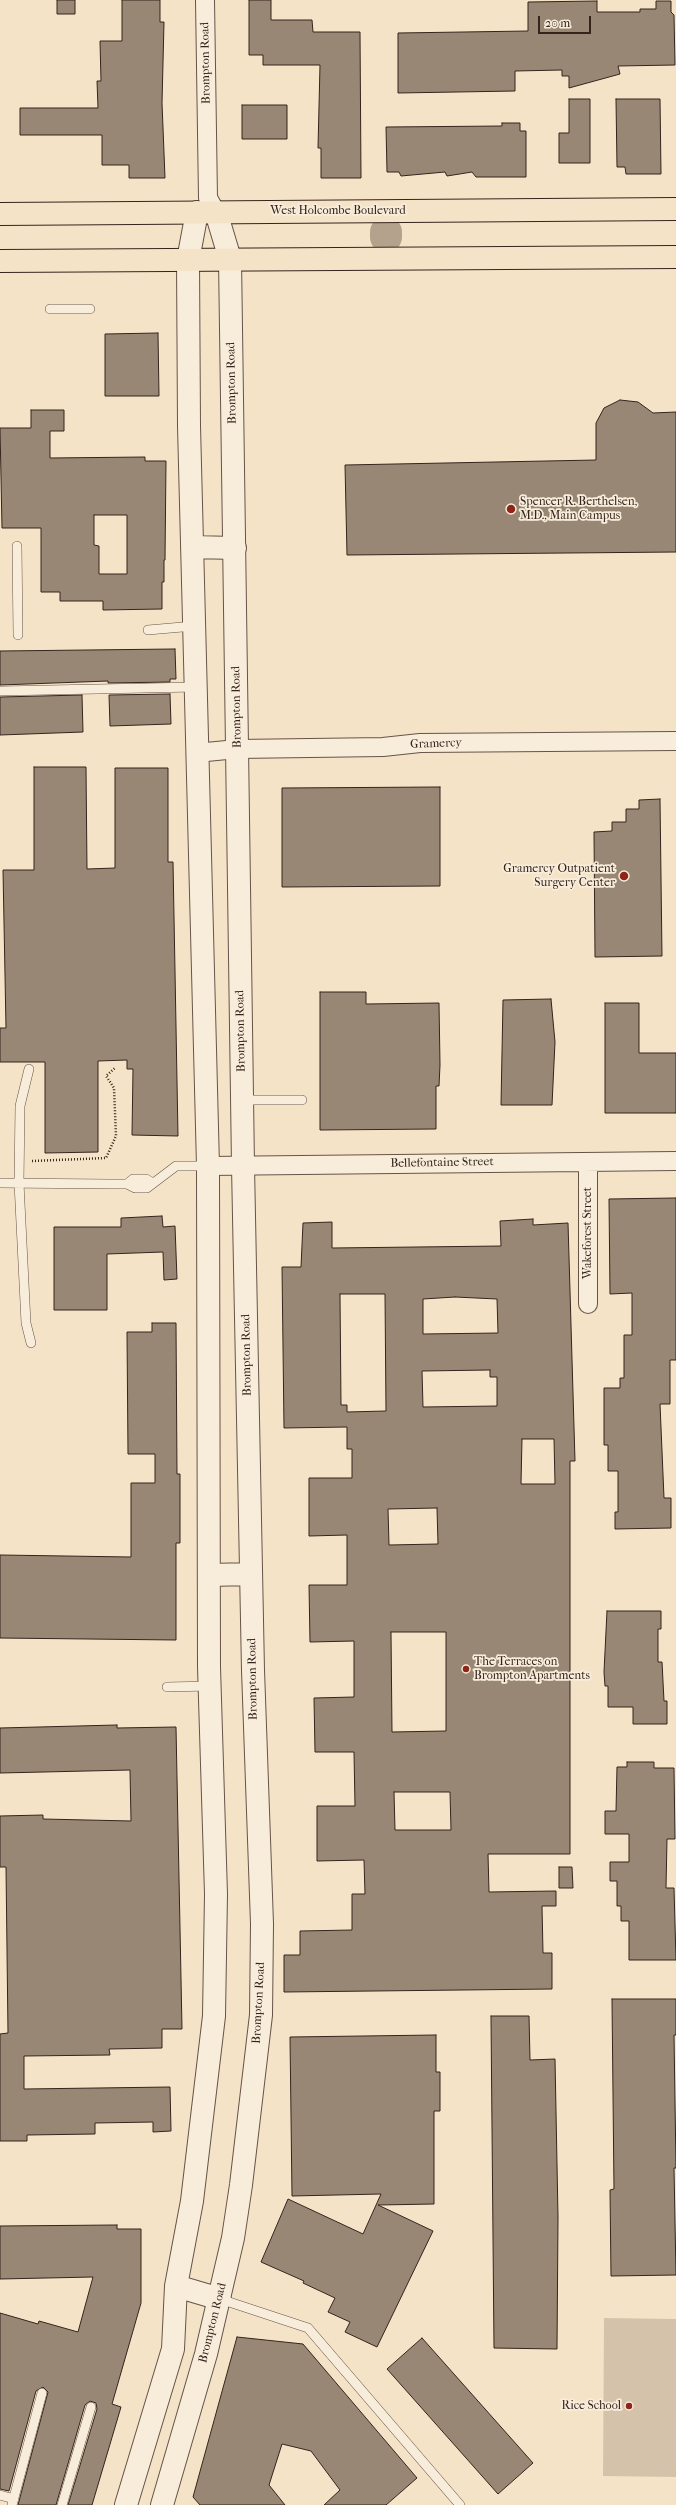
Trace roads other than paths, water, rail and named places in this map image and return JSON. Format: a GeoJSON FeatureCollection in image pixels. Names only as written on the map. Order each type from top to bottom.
{"type":"FeatureCollection","features":[{"type":"Feature","properties":{"kind":"main road","name":"West Holcombe Boulevard"},"geometry":{"type":"LineString","coordinates":[[0,214],[207,208],[676,209]]}},
{"type":"Feature","properties":{"kind":"main road"},"geometry":{"type":"LineString","coordinates":[[0,261],[676,257]]}},
{"type":"Feature","properties":{"kind":"street","name":"Brompton Road"},"geometry":{"type":"LineString","coordinates":[[126,2505],[173,2349],[176,2286],[192,2201],[214,2016],[216,1894],[210,1686],[208,1166],[196,753],[188,260],[207,208],[205,0]]}},
{"type":"Feature","properties":{"kind":"street","name":"Brompton Road"},"geometry":{"type":"LineString","coordinates":[[162,2505],[206,2354],[220,2299],[241,2185],[261,2015],[262,1924],[251,1574],[243,1166],[230,259],[207,208]]}},
{"type":"Feature","properties":{"kind":"street"},"geometry":{"type":"LineString","coordinates":[[192,547],[235,548]]}},
{"type":"Feature","properties":{"kind":"street","name":"Gramercy"},"geometry":{"type":"LineString","coordinates":[[196,753],[237,750],[383,746],[420,743],[676,741]]}},
{"type":"Feature","properties":{"kind":"street","name":"Bellefontaine Street"},"geometry":{"type":"LineString","coordinates":[[208,1166],[676,1161]]}},
{"type":"Feature","properties":{"kind":"street","name":"Wakeforest Street"},"geometry":{"type":"LineString","coordinates":[[588,1162],[588,1304]]}},
{"type":"Feature","properties":{"kind":"street"},"geometry":{"type":"LineString","coordinates":[[209,1575],[251,1574]]}},
{"type":"Feature","properties":{"kind":"street"},"geometry":{"type":"LineString","coordinates":[[176,2286],[220,2299]]}},
{"type":"Feature","properties":{"kind":"lane"},"geometry":{"type":"LineString","coordinates":[[50,309],[90,309]]}},
{"type":"Feature","properties":{"kind":"lane"},"geometry":{"type":"LineString","coordinates":[[17,546],[18,635]]}},
{"type":"Feature","properties":{"kind":"lane"},"geometry":{"type":"LineString","coordinates":[[148,630],[194,626]]}},
{"type":"Feature","properties":{"kind":"lane"},"geometry":{"type":"LineString","coordinates":[[0,691],[195,687]]}},
{"type":"Feature","properties":{"kind":"lane"},"geometry":{"type":"LineString","coordinates":[[29,1069],[20,1106],[19,1183],[26,1323],[31,1343]]}},
{"type":"Feature","properties":{"kind":"lane"},"geometry":{"type":"LineString","coordinates":[[242,1100],[302,1100]]}},
{"type":"Feature","properties":{"kind":"lane"},"geometry":{"type":"LineString","coordinates":[[0,1183],[127,1184],[133,1179],[146,1179],[153,1183],[176,1166],[208,1166]]}},
{"type":"Feature","properties":{"kind":"lane"},"geometry":{"type":"LineString","coordinates":[[167,1687],[210,1686]]}},
{"type":"Feature","properties":{"kind":"lane"},"geometry":{"type":"LineString","coordinates":[[220,2299],[308,2328],[460,2505]]}},
{"type":"Feature","properties":{"kind":"lane"},"geometry":{"type":"LineString","coordinates":[[0,2495],[13,2502],[42,2393]]}},
{"type":"Feature","properties":{"kind":"lane"},"geometry":{"type":"LineString","coordinates":[[62,2505],[91,2407]]}},
{"type":"Feature","properties":{"kind":"waterway"},"geometry":{"type":"LineString","coordinates":[[386,232],[386,237]]}},
{"type":"Feature","properties":{"kind":"place","name":"Spencer R. Berthelsen, M.D., Main Campus"},"geometry":{"type":"Point","coordinates":[511,509]}},
{"type":"Feature","properties":{"kind":"place","name":"Gramercy Outpatient Surgery Center"},"geometry":{"type":"Point","coordinates":[624,876]}},
{"type":"Feature","properties":{"kind":"place","name":"The Terraces on Brompton Apartments"},"geometry":{"type":"Point","coordinates":[466,1669]}},
{"type":"Feature","properties":{"kind":"place","name":"Rice School"},"geometry":{"type":"Point","coordinates":[629,2406]}}]}
